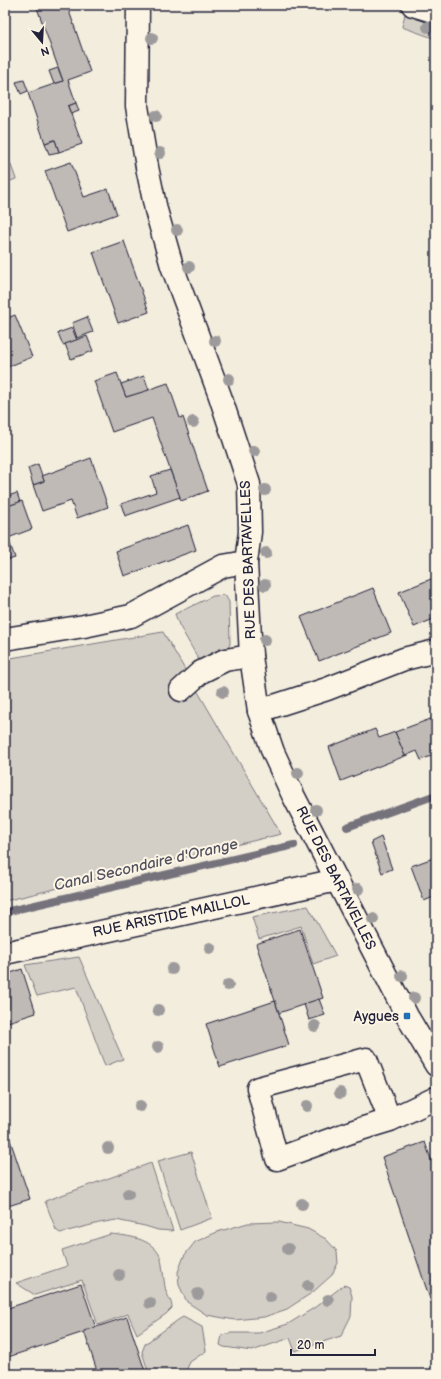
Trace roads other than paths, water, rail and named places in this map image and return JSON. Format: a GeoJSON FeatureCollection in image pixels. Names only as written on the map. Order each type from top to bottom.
{"type":"FeatureCollection","features":[{"type":"Feature","properties":{"kind":"street","name":"RUE DES BARTAVELLES"},"geometry":{"type":"LineString","coordinates":[[138,5],[137,106],[156,210],[172,266],[220,396],[249,484],[250,532],[246,562],[251,656],[259,711],[273,752],[407,1016],[436,1065]]}},
{"type":"Feature","properties":{"kind":"street"},"geometry":{"type":"LineString","coordinates":[[413,5],[436,12]]}},
{"type":"Feature","properties":{"kind":"street"},"geometry":{"type":"LineString","coordinates":[[5,639],[84,626],[131,616],[223,566],[246,562]]}},
{"type":"Feature","properties":{"kind":"street"},"geometry":{"type":"LineString","coordinates":[[259,711],[327,689],[404,659],[436,651]]}},
{"type":"Feature","properties":{"kind":"street"},"geometry":{"type":"LineString","coordinates":[[181,690],[201,672],[225,660],[251,656]]}},
{"type":"Feature","properties":{"kind":"street","name":"RUE ARISTIDE MAILLOL"},"geometry":{"type":"LineString","coordinates":[[5,952],[337,880]]}},
{"type":"Feature","properties":{"kind":"street"},"geometry":{"type":"LineString","coordinates":[[390,1120],[366,1059],[258,1088],[277,1159],[354,1131],[390,1120],[436,1098]]}},
{"type":"Feature","properties":{"kind":"waterway","name":"Canal Secondaire d'Orange"},"geometry":{"type":"LineString","coordinates":[[347,827],[436,795]]}},
{"type":"Feature","properties":{"kind":"waterway","name":"Canal Secondaire d'Orange"},"geometry":{"type":"LineString","coordinates":[[5,912],[294,845]]}},
{"type":"Feature","properties":{"kind":"place","name":"Aygues"},"geometry":{"type":"Point","coordinates":[407,1016]}}]}
